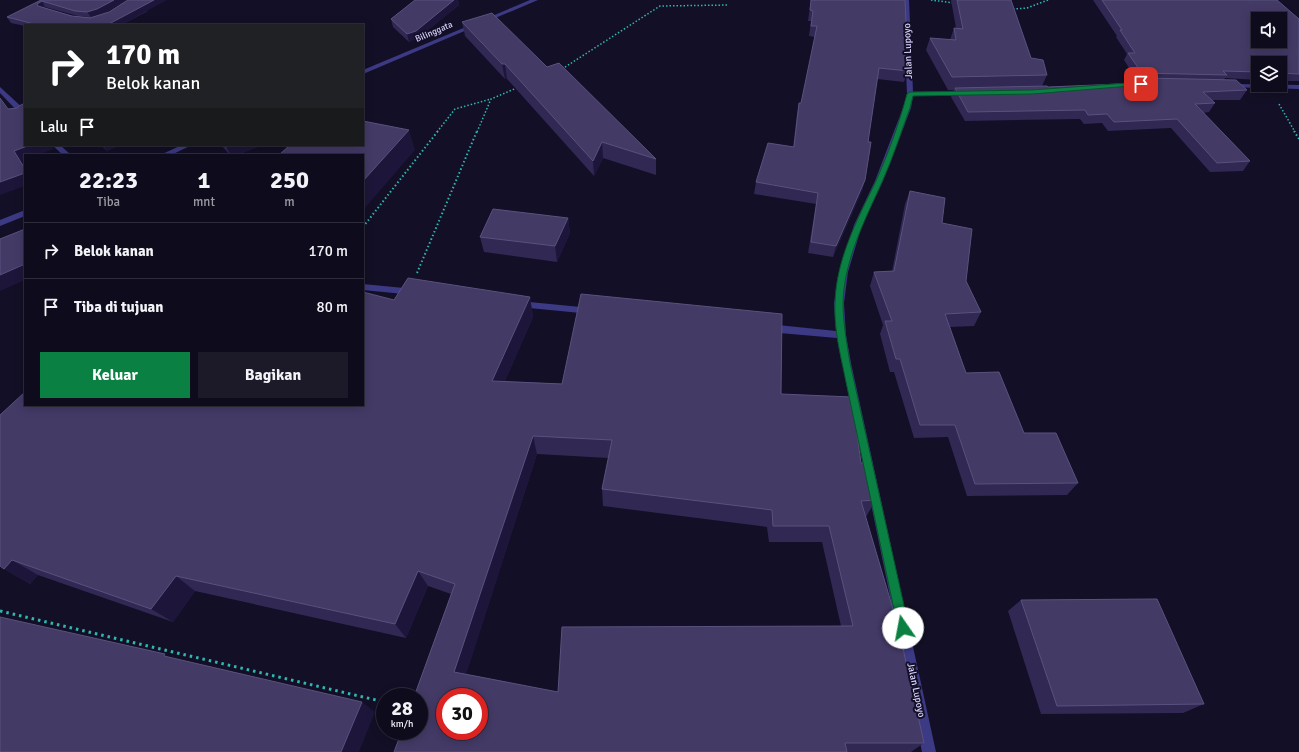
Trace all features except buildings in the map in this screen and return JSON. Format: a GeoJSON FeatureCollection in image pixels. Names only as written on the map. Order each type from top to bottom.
{"type":"FeatureCollection","features":[{"type":"Feature","properties":{"kind":"street","name":"Bilinggata"},"geometry":{"type":"LineString","coordinates":[[364,72],[535,0]]}},
{"type":"Feature","properties":{"kind":"street","name":"Jalan Lupoyo"},"geometry":{"type":"LineString","coordinates":[[906,0],[910,94],[907,108],[879,181],[858,225],[844,272],[839,303],[842,335],[849,378],[929,752]]}},
{"type":"Feature","properties":{"kind":"street"},"geometry":{"type":"LineString","coordinates":[[1225,86],[1251,87]]}},
{"type":"Feature","properties":{"kind":"street"},"geometry":{"type":"LineString","coordinates":[[1287,87],[1299,87]]}},
{"type":"Feature","properties":{"kind":"street"},"geometry":{"type":"LineString","coordinates":[[0,89],[22,106]]}},
{"type":"Feature","properties":{"kind":"street"},"geometry":{"type":"LineString","coordinates":[[910,94],[974,94]]}},
{"type":"Feature","properties":{"kind":"street"},"geometry":{"type":"LineString","coordinates":[[57,146],[65,154]]}},
{"type":"Feature","properties":{"kind":"street"},"geometry":{"type":"LineString","coordinates":[[166,154],[186,146]]}},
{"type":"Feature","properties":{"kind":"street"},"geometry":{"type":"LineString","coordinates":[[0,223],[24,213]]}},
{"type":"Feature","properties":{"kind":"street"},"geometry":{"type":"LineString","coordinates":[[364,287],[425,293]]}},
{"type":"Feature","properties":{"kind":"street"},"geometry":{"type":"LineString","coordinates":[[512,303],[598,312]]}},
{"type":"Feature","properties":{"kind":"street"},"geometry":{"type":"LineString","coordinates":[[755,327],[842,335]]}},
{"type":"Feature","properties":{"kind":"path"},"geometry":{"type":"LineString","coordinates":[[931,0],[960,4]]}},
{"type":"Feature","properties":{"kind":"path"},"geometry":{"type":"LineString","coordinates":[[1007,9],[1027,8],[1048,0]]}},
{"type":"Feature","properties":{"kind":"path"},"geometry":{"type":"LineString","coordinates":[[561,69],[660,6],[729,5]]}},
{"type":"Feature","properties":{"kind":"path"},"geometry":{"type":"LineString","coordinates":[[364,225],[455,109],[491,99],[519,87]]}},
{"type":"Feature","properties":{"kind":"path"},"geometry":{"type":"LineString","coordinates":[[1271,92],[1299,139]]}},
{"type":"Feature","properties":{"kind":"path"},"geometry":{"type":"LineString","coordinates":[[409,292],[491,99]]}},
{"type":"Feature","properties":{"kind":"path"},"geometry":{"type":"LineString","coordinates":[[0,611],[376,700]]}},
{"type":"Feature","properties":{"kind":"route"},"geometry":{"type":"LineString","coordinates":[[903,628],[846,363],[839,303],[844,272],[858,225],[879,181],[907,108],[910,94],[1032,92],[1109,85],[1141,84]]}}]}
